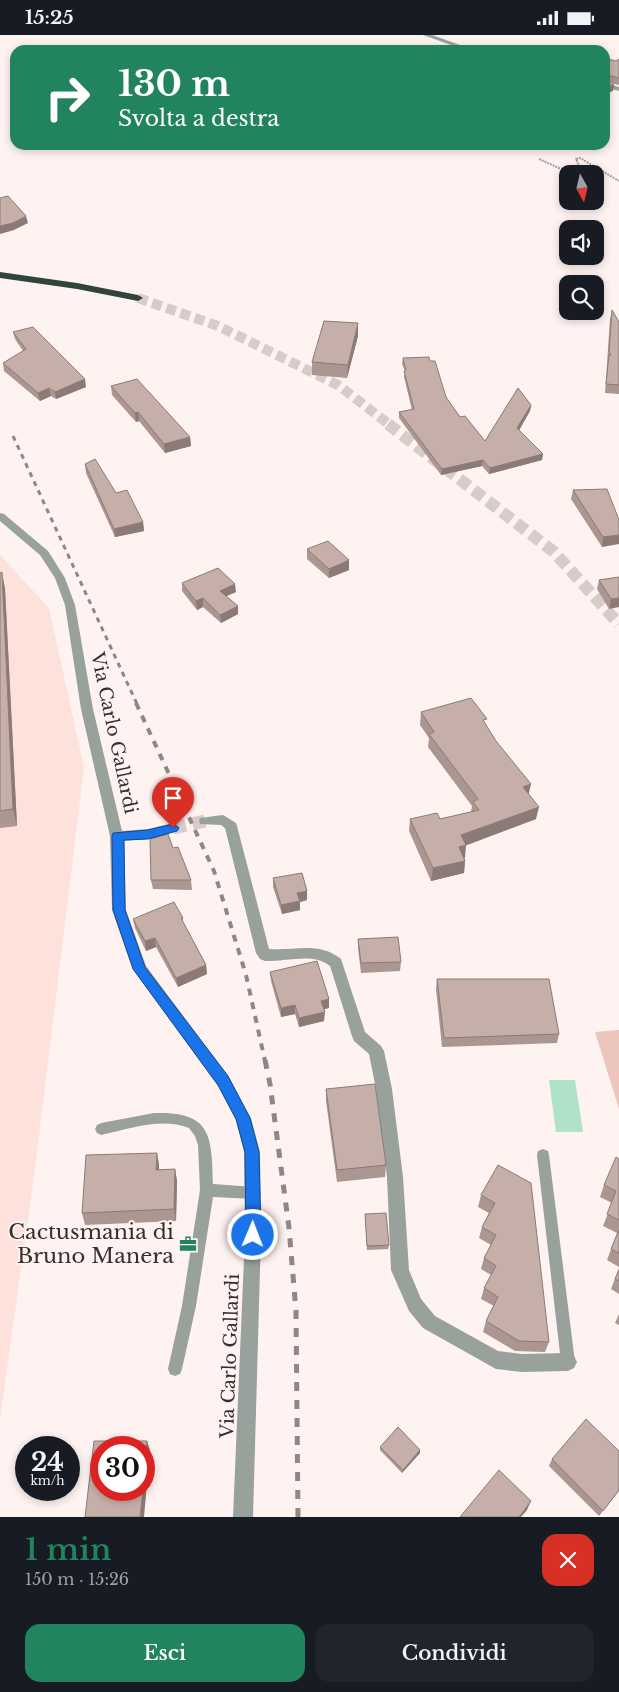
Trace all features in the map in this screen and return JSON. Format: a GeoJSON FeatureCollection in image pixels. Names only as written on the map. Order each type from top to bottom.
{"type":"FeatureCollection","features":[{"type":"Feature","properties":{"kind":"highway"},"geometry":{"type":"LineString","coordinates":[[0,275],[77,285],[138,298]]}},
{"type":"Feature","properties":{"kind":"street"},"geometry":{"type":"LineString","coordinates":[[426,35],[456,45]]}},
{"type":"Feature","properties":{"kind":"street","name":"Via Carlo Gallardi"},"geometry":{"type":"LineString","coordinates":[[0,516],[44,553],[60,579],[70,605],[87,709],[118,836],[119,910],[140,969],[223,1081],[243,1118],[252,1152],[254,1193],[243,1517]]}},
{"type":"Feature","properties":{"kind":"street"},"geometry":{"type":"LineString","coordinates":[[205,821],[222,820],[231,826],[261,949],[266,955],[319,953],[330,956],[336,963],[359,1036],[376,1051],[384,1089],[395,1177],[400,1270],[415,1305],[429,1322],[496,1360],[522,1363],[568,1362]]}},
{"type":"Feature","properties":{"kind":"street"},"geometry":{"type":"LineString","coordinates":[[118,836],[142,835],[173,828]]}},
{"type":"Feature","properties":{"kind":"lane"},"geometry":{"type":"LineString","coordinates":[[102,1129],[149,1119],[172,1118],[195,1125],[204,1144],[207,1190],[189,1306],[175,1369]]}},
{"type":"Feature","properties":{"kind":"lane"},"geometry":{"type":"LineString","coordinates":[[543,1155],[568,1362]]}},
{"type":"Feature","properties":{"kind":"lane"},"geometry":{"type":"LineString","coordinates":[[207,1190],[254,1193]]}},
{"type":"Feature","properties":{"kind":"path"},"geometry":{"type":"LineString","coordinates":[[539,159],[559,168],[579,173],[582,172],[576,159],[580,158],[619,181]]}},
{"type":"Feature","properties":{"kind":"shaded area"},"geometry":{"type":"Polygon","coordinates":[[[0,555],[49,608],[84,768],[34,1177],[0,1419],[0,555]]]}},
{"type":"Feature","properties":{"kind":"shaded area"},"geometry":{"type":"Polygon","coordinates":[[[619,1030],[619,1109],[595,1032],[619,1030]]]}},
{"type":"Feature","properties":{"kind":"shaded area"},"geometry":{"type":"Polygon","coordinates":[[[549,1080],[575,1080],[583,1132],[556,1132],[549,1080]]]}},
{"type":"Feature","properties":{"kind":"building"},"geometry":{"type":"Polygon","coordinates":[[[619,59],[619,78],[610,76],[610,60],[616,61],[619,59]]]}},
{"type":"Feature","properties":{"kind":"building"},"geometry":{"type":"Polygon","coordinates":[[[8,196],[26,216],[13,223],[0,226],[0,198],[8,196]]]}},
{"type":"Feature","properties":{"kind":"building"},"geometry":{"type":"Polygon","coordinates":[[[612,310],[619,322],[619,385],[606,384],[609,355],[611,355],[609,352],[612,310]]]}},
{"type":"Feature","properties":{"kind":"building"},"geometry":{"type":"Polygon","coordinates":[[[324,321],[358,323],[348,365],[312,362],[324,321]]]}},
{"type":"Feature","properties":{"kind":"building"},"geometry":{"type":"Polygon","coordinates":[[[33,327],[85,379],[55,392],[49,388],[38,393],[3,363],[26,349],[13,332],[33,327]]]}},
{"type":"Feature","properties":{"kind":"building"},"geometry":{"type":"Polygon","coordinates":[[[429,357],[430,361],[435,361],[446,397],[460,417],[465,416],[485,441],[518,388],[531,405],[517,428],[543,454],[490,468],[483,460],[442,469],[399,412],[414,409],[404,371],[406,371],[403,358],[429,357]]]}},
{"type":"Feature","properties":{"kind":"building"},"geometry":{"type":"Polygon","coordinates":[[[137,379],[190,437],[164,444],[138,412],[135,413],[111,386],[137,379]]]}},
{"type":"Feature","properties":{"kind":"building"},"geometry":{"type":"Polygon","coordinates":[[[95,459],[116,493],[127,490],[143,522],[114,529],[85,464],[95,459]]]}},
{"type":"Feature","properties":{"kind":"building"},"geometry":{"type":"Polygon","coordinates":[[[607,489],[619,520],[619,535],[603,537],[573,490],[607,489]]]}},
{"type":"Feature","properties":{"kind":"building"},"geometry":{"type":"Polygon","coordinates":[[[328,541],[349,560],[329,569],[307,549],[328,541]]]}},
{"type":"Feature","properties":{"kind":"building"},"geometry":{"type":"Polygon","coordinates":[[[218,568],[235,584],[220,591],[238,606],[220,615],[203,598],[196,601],[182,583],[218,568]]]}},
{"type":"Feature","properties":{"kind":"building"},"geometry":{"type":"Polygon","coordinates":[[[2,572],[13,809],[0,811],[0,573],[2,572]]]}},
{"type":"Feature","properties":{"kind":"building"},"geometry":{"type":"Polygon","coordinates":[[[619,577],[619,598],[611,599],[599,580],[619,577]]]}},
{"type":"Feature","properties":{"kind":"building"},"geometry":{"type":"Polygon","coordinates":[[[471,698],[487,719],[483,720],[496,741],[531,784],[523,787],[539,807],[461,835],[466,845],[459,847],[465,861],[433,868],[410,819],[437,813],[440,819],[479,810],[473,802],[478,799],[429,734],[434,732],[421,712],[471,698]]]}},
{"type":"Feature","properties":{"kind":"building"},"geometry":{"type":"Polygon","coordinates":[[[168,834],[173,848],[178,847],[191,880],[151,880],[150,839],[168,834]]]}},
{"type":"Feature","properties":{"kind":"building"},"geometry":{"type":"Polygon","coordinates":[[[302,873],[307,891],[297,893],[300,901],[281,905],[273,878],[302,873]]]}},
{"type":"Feature","properties":{"kind":"building"},"geometry":{"type":"Polygon","coordinates":[[[174,902],[206,965],[176,978],[155,938],[145,941],[133,919],[174,902]]]}},
{"type":"Feature","properties":{"kind":"building"},"geometry":{"type":"Polygon","coordinates":[[[398,937],[401,962],[361,963],[358,939],[398,937]]]}},
{"type":"Feature","properties":{"kind":"building"},"geometry":{"type":"Polygon","coordinates":[[[317,961],[329,999],[321,1001],[325,1012],[299,1018],[295,1005],[281,1008],[270,972],[317,961]]]}},
{"type":"Feature","properties":{"kind":"building"},"geometry":{"type":"Polygon","coordinates":[[[437,979],[549,979],[559,1034],[444,1038],[437,979]]]}},
{"type":"Feature","properties":{"kind":"building"},"geometry":{"type":"Polygon","coordinates":[[[375,1084],[386,1165],[337,1170],[326,1089],[375,1084]]]}},
{"type":"Feature","properties":{"kind":"building"},"geometry":{"type":"Polygon","coordinates":[[[157,1153],[156,1170],[175,1169],[174,1209],[82,1213],[86,1155],[157,1153]]]}},
{"type":"Feature","properties":{"kind":"building"},"geometry":{"type":"Polygon","coordinates":[[[616,1157],[619,1159],[619,1220],[607,1214],[616,1191],[604,1185],[616,1157]]]}},
{"type":"Feature","properties":{"kind":"building"},"geometry":{"type":"Polygon","coordinates":[[[498,1165],[531,1183],[549,1342],[519,1341],[486,1321],[498,1297],[484,1288],[496,1266],[484,1258],[496,1235],[482,1227],[495,1203],[481,1195],[498,1165]]]}},
{"type":"Feature","properties":{"kind":"building"},"geometry":{"type":"Polygon","coordinates":[[[386,1213],[389,1245],[367,1246],[365,1214],[386,1213]]]}},
{"type":"Feature","properties":{"kind":"building"},"geometry":{"type":"Polygon","coordinates":[[[619,1230],[619,1253],[611,1249],[619,1230]]]}},
{"type":"Feature","properties":{"kind":"building"},"geometry":{"type":"Polygon","coordinates":[[[619,1270],[619,1281],[615,1279],[619,1270]]]}},
{"type":"Feature","properties":{"kind":"building"},"geometry":{"type":"Polygon","coordinates":[[[586,1419],[619,1451],[619,1490],[603,1511],[552,1459],[586,1419]]]}},
{"type":"Feature","properties":{"kind":"building"},"geometry":{"type":"Polygon","coordinates":[[[398,1427],[420,1450],[403,1470],[380,1447],[398,1427]]]}},
{"type":"Feature","properties":{"kind":"building"},"geometry":{"type":"Polygon","coordinates":[[[499,1470],[531,1501],[519,1517],[460,1517],[499,1470]]]}},
{"type":"Feature","properties":{"kind":"building"},"geometry":{"type":"Polygon","coordinates":[[[90,1475],[90,1501],[142,1501],[140,1517],[85,1517],[90,1475]]]}},
{"type":"Feature","properties":{"kind":"tunnel"},"geometry":{"type":"LineString","coordinates":[[138,298],[218,326],[338,385],[390,425]]}},
{"type":"Feature","properties":{"kind":"tunnel"},"geometry":{"type":"LineString","coordinates":[[388,424],[554,552],[619,624]]}},
{"type":"Feature","properties":{"kind":"tunnel"},"geometry":{"type":"LineString","coordinates":[[173,828],[205,821]]}},
{"type":"Feature","properties":{"kind":"railway"},"geometry":{"type":"LineString","coordinates":[[13,436],[137,704]]}},
{"type":"Feature","properties":{"kind":"railway"},"geometry":{"type":"LineString","coordinates":[[136,703],[214,871],[246,975],[265,1061]]}},
{"type":"Feature","properties":{"kind":"railway"},"geometry":{"type":"LineString","coordinates":[[265,1060],[270,1084],[289,1228],[296,1311],[298,1517]]}},
{"type":"Feature","properties":{"kind":"place","name":"Cactusmania di Bruno Manera"},"geometry":{"type":"Point","coordinates":[188,1244]}},
{"type":"Feature","properties":{"kind":"route"},"geometry":{"type":"LineString","coordinates":[[173,828],[135,836],[118,836],[119,910],[140,969],[223,1081],[243,1118],[252,1152],[254,1193],[253,1235]]}}]}
